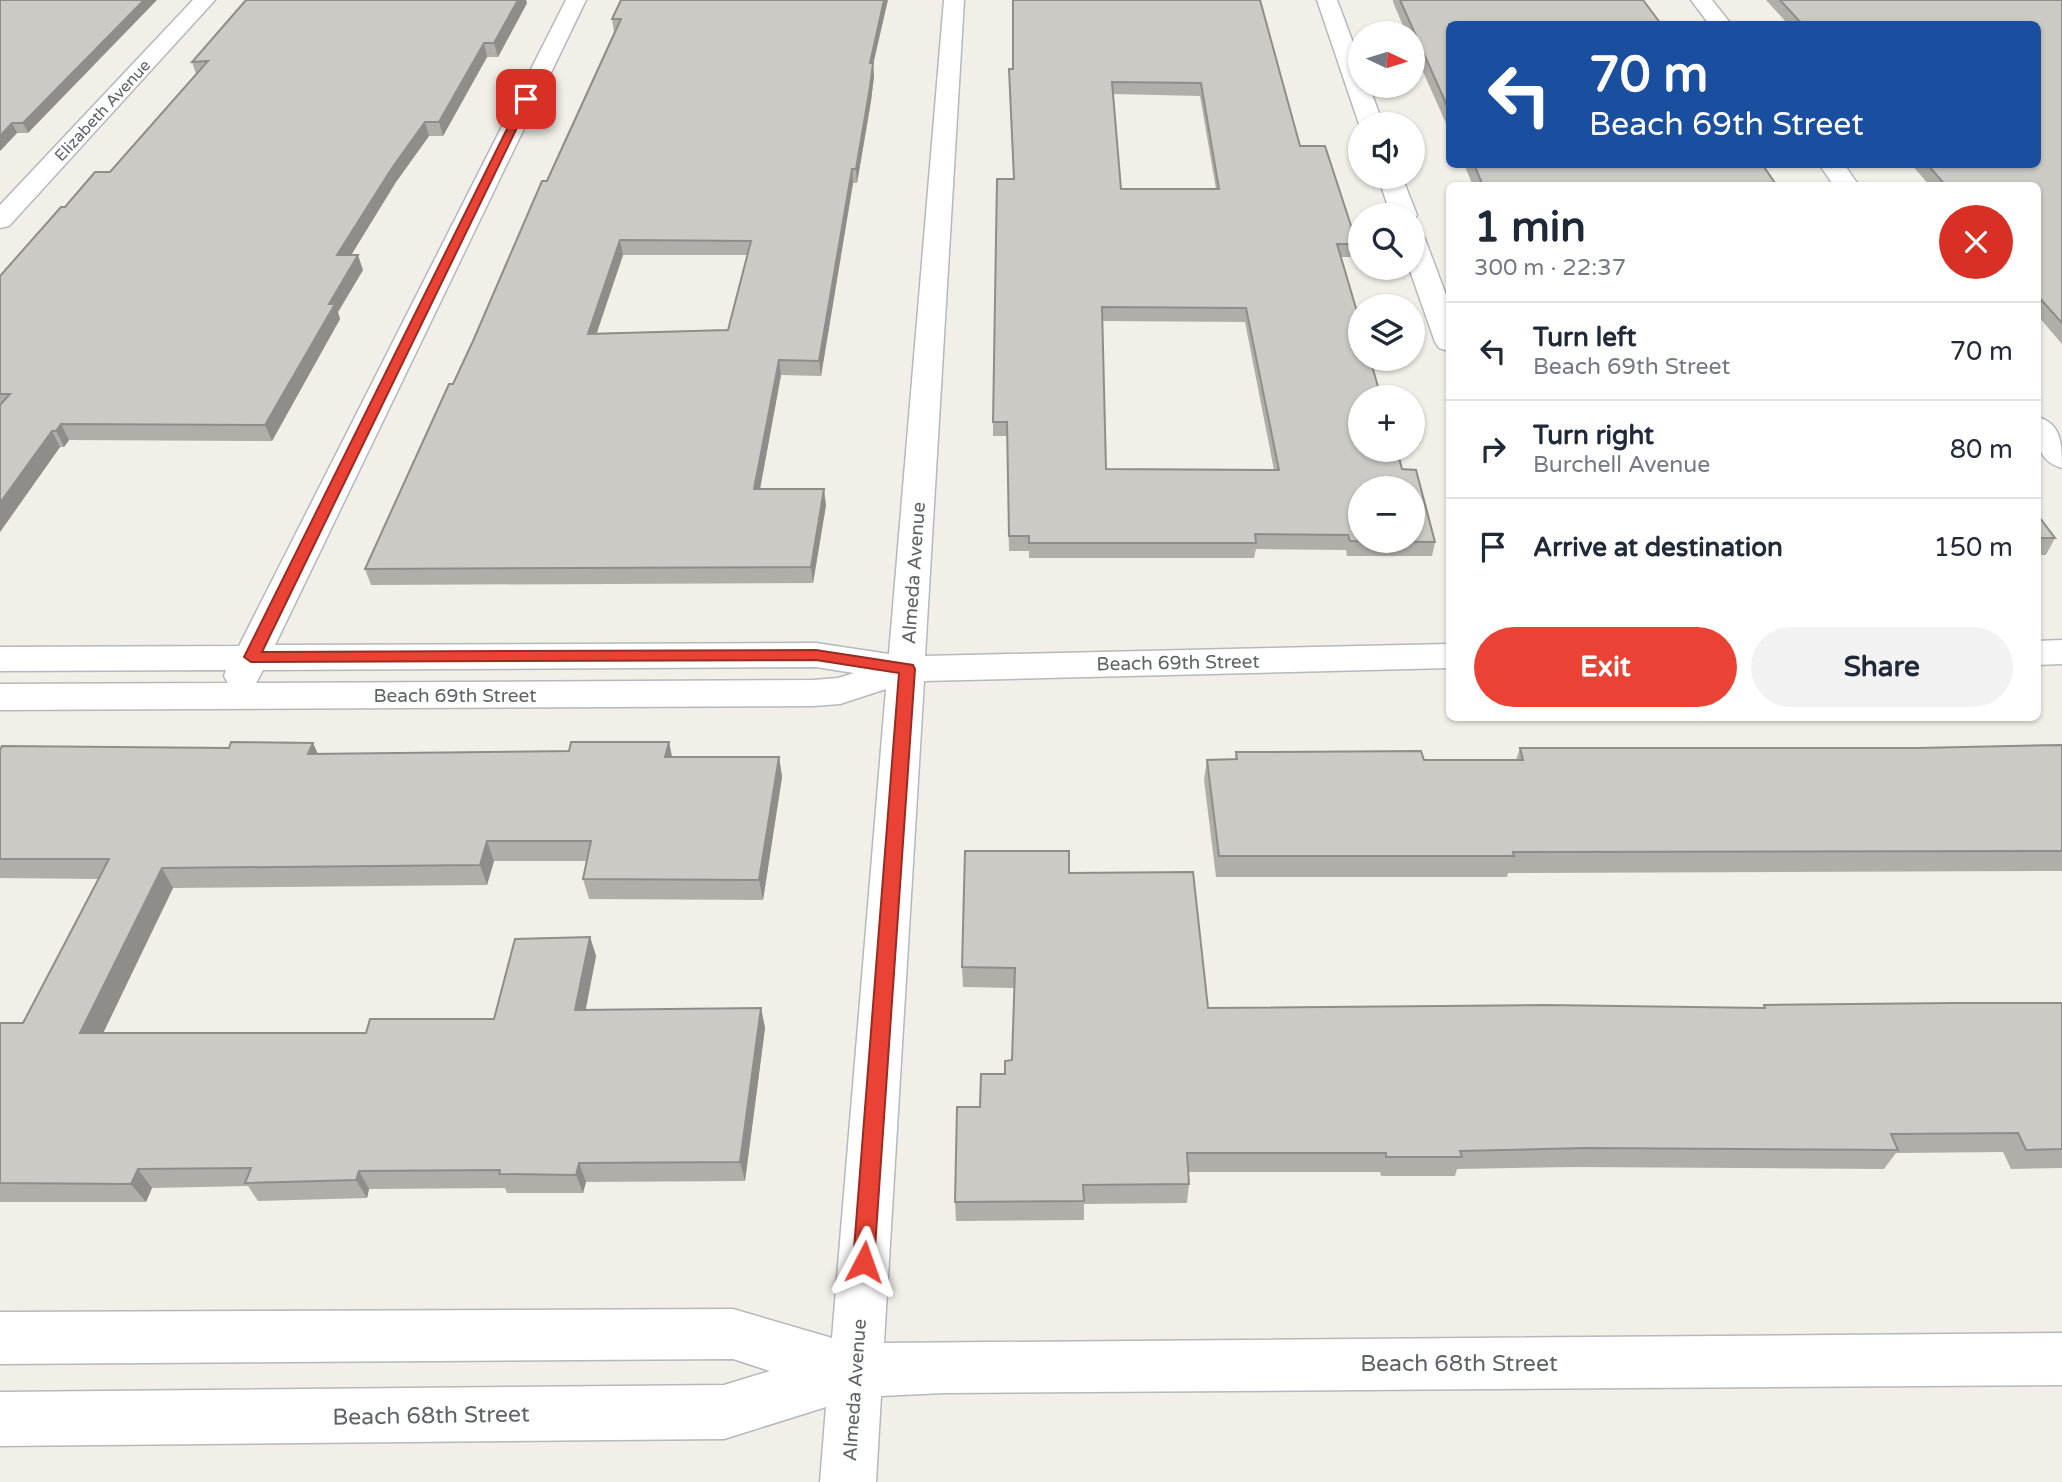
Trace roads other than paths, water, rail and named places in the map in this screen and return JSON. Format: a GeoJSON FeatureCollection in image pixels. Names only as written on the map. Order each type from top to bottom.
{"type":"FeatureCollection","features":[{"type":"Feature","properties":{"kind":"street","name":"Elizabeth Avenue"},"geometry":{"type":"LineString","coordinates":[[0,220],[205,0]]}},
{"type":"Feature","properties":{"kind":"street"},"geometry":{"type":"LineString","coordinates":[[231,696],[576,0]]}},
{"type":"Feature","properties":{"kind":"street","name":"Almeda Avenue"},"geometry":{"type":"LineString","coordinates":[[848,1482],[954,0]]}},
{"type":"Feature","properties":{"kind":"street"},"geometry":{"type":"LineString","coordinates":[[1327,0],[1367,112]]}},
{"type":"Feature","properties":{"kind":"street"},"geometry":{"type":"LineString","coordinates":[[1701,0],[1718,21]]}},
{"type":"Feature","properties":{"kind":"street"},"geometry":{"type":"LineString","coordinates":[[1833,168],[1844,182]]}},
{"type":"Feature","properties":{"kind":"street"},"geometry":{"type":"LineString","coordinates":[[1425,275],[1446,334]]}},
{"type":"Feature","properties":{"kind":"street"},"geometry":{"type":"LineString","coordinates":[[2041,431],[2062,457]]}},
{"type":"Feature","properties":{"kind":"street"},"geometry":{"type":"LineString","coordinates":[[2041,653],[2062,652]]}},
{"type":"Feature","properties":{"kind":"street","name":"Beach 69th Street"},"geometry":{"type":"LineString","coordinates":[[0,659],[816,655],[907,669],[1446,656]]}},
{"type":"Feature","properties":{"kind":"street","name":"Beach 69th Street"},"geometry":{"type":"LineString","coordinates":[[0,697],[813,693],[840,691],[907,669]]}},
{"type":"Feature","properties":{"kind":"street","name":"Beach 68th Street"},"geometry":{"type":"LineString","coordinates":[[2,1343],[733,1334],[855,1371]]}},
{"type":"Feature","properties":{"kind":"street","name":"Beach 68th Street"},"geometry":{"type":"LineString","coordinates":[[0,1419],[723,1412],[855,1371],[957,1367],[2062,1359]]}}]}
